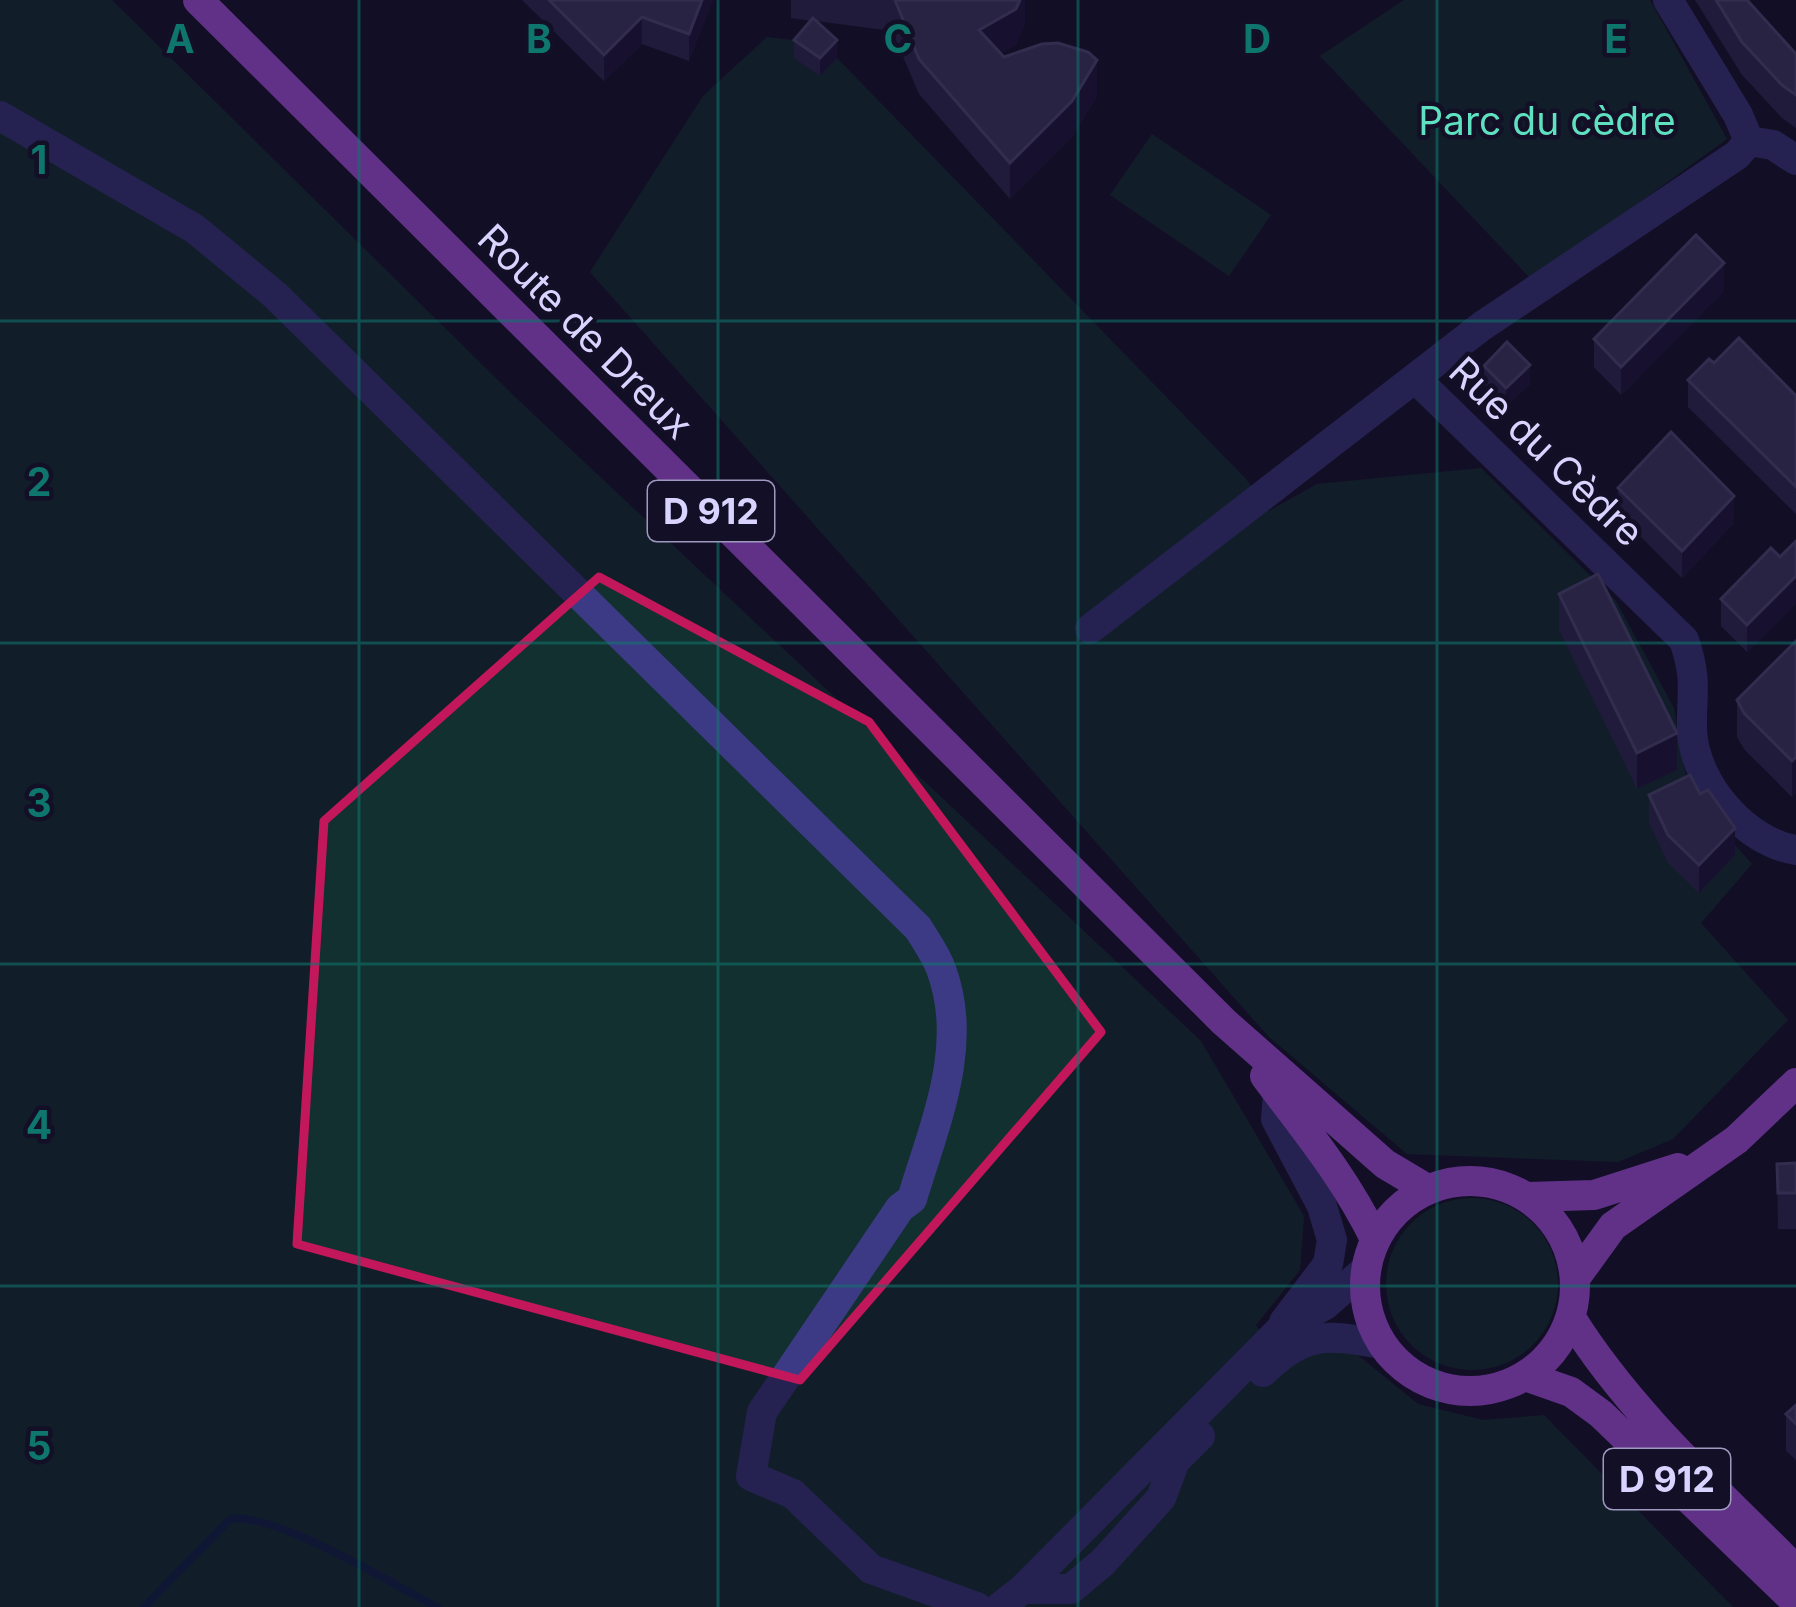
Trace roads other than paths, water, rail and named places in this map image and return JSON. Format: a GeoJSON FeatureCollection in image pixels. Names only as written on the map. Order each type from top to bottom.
{"type":"FeatureCollection","features":[{"type":"Feature","properties":{"kind":"main road","name":"Route de Dreux"},"geometry":{"type":"LineString","coordinates":[[198,0],[1224,1022],[1385,1164],[1427,1189]]}},
{"type":"Feature","properties":{"kind":"main road","name":"Route de Dreux"},"geometry":{"type":"LineString","coordinates":[[1224,1022],[1327,1154],[1375,1239]]}},
{"type":"Feature","properties":{"kind":"main road"},"geometry":{"type":"LineString","coordinates":[[1576,1276],[1613,1226],[1736,1140],[1796,1083]]}},
{"type":"Feature","properties":{"kind":"main road"},"geometry":{"type":"LineString","coordinates":[[1528,1197],[1594,1195],[1712,1155]]}},
{"type":"Feature","properties":{"kind":"main road"},"geometry":{"type":"LineString","coordinates":[[1464,1180],[1498,1183],[1528,1197],[1550,1217],[1566,1242],[1576,1276],[1571,1318],[1545,1360],[1526,1376],[1498,1388],[1439,1387],[1413,1374],[1382,1344],[1367,1309],[1364,1271],[1389,1217],[1427,1189],[1464,1180]]}},
{"type":"Feature","properties":{"kind":"main road","name":"D 912"},"geometry":{"type":"LineString","coordinates":[[1571,1318],[1598,1360],[1796,1570]]}},
{"type":"Feature","properties":{"kind":"main road","name":"D 912"},"geometry":{"type":"LineString","coordinates":[[1526,1376],[1571,1392],[1600,1414],[1796,1602]]}},
{"type":"Feature","properties":{"kind":"street"},"geometry":{"type":"LineString","coordinates":[[1668,0],[1749,141],[1773,145],[1796,160]]}},
{"type":"Feature","properties":{"kind":"street"},"geometry":{"type":"LineString","coordinates":[[0,116],[195,229],[275,295],[918,928],[941,968],[954,1020],[952,1059],[912,1199],[900,1208],[762,1412],[751,1476],[793,1494],[871,1569],[977,1607]]}},
{"type":"Feature","properties":{"kind":"street","name":"Rue du Cèdre"},"geometry":{"type":"LineString","coordinates":[[1749,141],[1737,155],[1483,326],[1415,378],[1684,640],[1695,686],[1692,730],[1706,777],[1723,803],[1762,839],[1792,850]]}},
{"type":"Feature","properties":{"kind":"street"},"geometry":{"type":"LineString","coordinates":[[1090,629],[1415,378]]}},
{"type":"Feature","properties":{"kind":"street"},"geometry":{"type":"LineString","coordinates":[[1278,1094],[1276,1119],[1322,1206],[1332,1240],[1328,1264],[1290,1310],[1282,1328]]}},
{"type":"Feature","properties":{"kind":"street"},"geometry":{"type":"LineString","coordinates":[[1012,1598],[1282,1328],[1325,1305],[1364,1271]]}},
{"type":"Feature","properties":{"kind":"street"},"geometry":{"type":"LineString","coordinates":[[1012,1598],[1071,1589],[1103,1562],[1161,1498],[1175,1461],[1284,1350],[1309,1338],[1330,1335],[1382,1344]]}},
{"type":"Feature","properties":{"kind":"waterway"},"geometry":{"type":"LineString","coordinates":[[144,1607],[229,1520],[247,1519],[301,1537],[437,1607]]}},
{"type":"Feature","properties":{"kind":"park label","name":"Parc du cèdre"},"geometry":{"type":"Point","coordinates":[1547,120]}}]}
